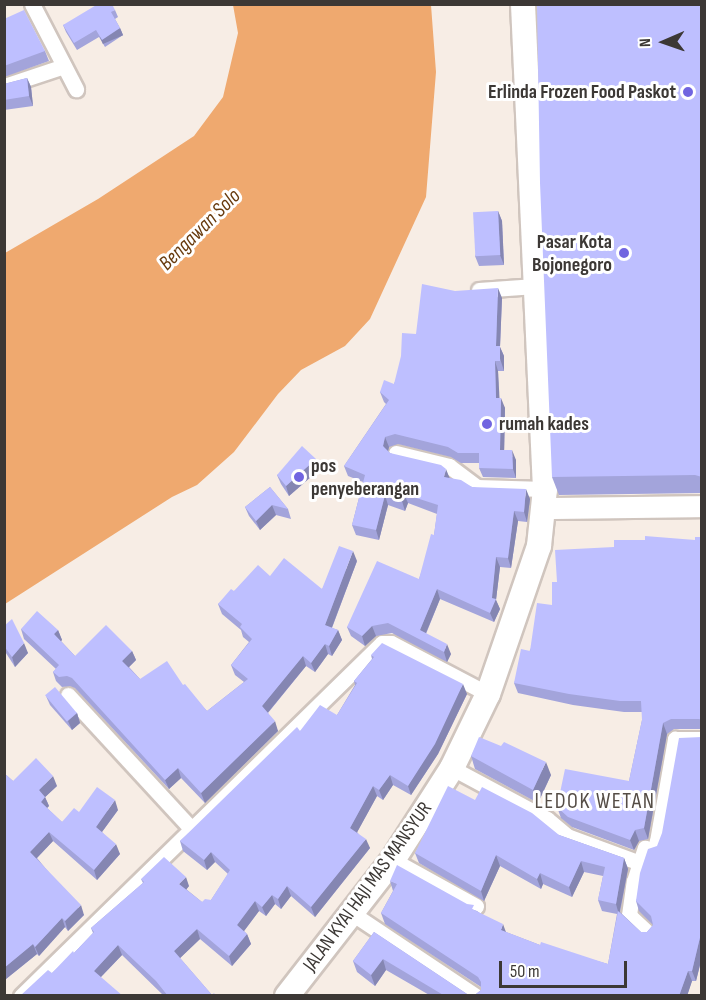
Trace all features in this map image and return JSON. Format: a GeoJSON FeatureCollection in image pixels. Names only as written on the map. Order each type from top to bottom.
{"type":"FeatureCollection","features":[{"type":"Feature","properties":{"kind":"main road","name":"JALAN KYAI HAJI MAS MANSYUR"},"geometry":{"type":"LineString","coordinates":[[287,996],[393,860],[452,768],[488,694],[536,556],[544,498],[523,4]]}},
{"type":"Feature","properties":{"kind":"main road"},"geometry":{"type":"LineString","coordinates":[[544,498],[702,506]]}},
{"type":"Feature","properties":{"kind":"street"},"geometry":{"type":"LineString","coordinates":[[32,4],[76,89]]}},
{"type":"Feature","properties":{"kind":"street"},"geometry":{"type":"LineString","coordinates":[[4,86],[64,66]]}},
{"type":"Feature","properties":{"kind":"street"},"geometry":{"type":"LineString","coordinates":[[468,291],[535,286]]}},
{"type":"Feature","properties":{"kind":"street"},"geometry":{"type":"LineString","coordinates":[[396,453],[449,466],[477,487],[544,498]]}},
{"type":"Feature","properties":{"kind":"street"},"geometry":{"type":"LineString","coordinates":[[21,996],[190,827],[382,643],[391,643],[488,694]]}},
{"type":"Feature","properties":{"kind":"street"},"geometry":{"type":"LineString","coordinates":[[68,695],[190,827]]}},
{"type":"Feature","properties":{"kind":"street"},"geometry":{"type":"LineString","coordinates":[[648,933],[629,915],[640,863],[645,848],[654,850],[657,841],[675,739],[702,739]]}},
{"type":"Feature","properties":{"kind":"street"},"geometry":{"type":"LineString","coordinates":[[452,768],[547,819],[567,836],[640,863]]}},
{"type":"Feature","properties":{"kind":"street"},"geometry":{"type":"LineString","coordinates":[[393,860],[476,906]]}},
{"type":"Feature","properties":{"kind":"street"},"geometry":{"type":"LineString","coordinates":[[353,914],[476,996]]}},
{"type":"Feature","properties":{"kind":"water","name":"Bengawan Solo"},"geometry":{"type":"Polygon","coordinates":[[[233,5],[431,5],[436,72],[426,197],[370,319],[345,346],[301,370],[278,394],[234,452],[197,485],[172,497],[5,604],[5,253],[98,199],[194,136],[223,97],[238,33],[233,5]]]}},
{"type":"Feature","properties":{"kind":"building"},"geometry":{"type":"Polygon","coordinates":[[[98,4],[112,4],[115,10],[111,12],[120,28],[102,40],[96,30],[74,43],[63,25],[98,4]]]}},
{"type":"Feature","properties":{"kind":"building","name":"Pasar Kota Bojonegoro"},"geometry":{"type":"Polygon","coordinates":[[[537,4],[702,4],[702,477],[695,475],[552,477],[540,183],[537,4]]]}},
{"type":"Feature","properties":{"kind":"building"},"geometry":{"type":"Polygon","coordinates":[[[24,10],[45,51],[4,66],[4,19],[24,10]]]}},
{"type":"Feature","properties":{"kind":"building"},"geometry":{"type":"Polygon","coordinates":[[[27,78],[29,96],[4,100],[4,84],[27,78]]]}},
{"type":"Feature","properties":{"kind":"building"},"geometry":{"type":"Polygon","coordinates":[[[498,211],[500,255],[475,256],[473,212],[498,211]]]}},
{"type":"Feature","properties":{"kind":"building"},"geometry":{"type":"Polygon","coordinates":[[[422,284],[455,291],[498,288],[496,346],[500,346],[500,361],[495,361],[496,398],[501,398],[500,450],[512,450],[513,469],[479,468],[479,453],[458,453],[448,447],[395,434],[385,437],[383,446],[390,453],[441,465],[446,469],[444,477],[461,480],[472,487],[526,489],[524,512],[514,511],[508,558],[496,557],[492,598],[496,599],[490,613],[437,589],[420,630],[447,644],[444,652],[388,623],[372,626],[362,636],[347,627],[377,561],[419,579],[431,534],[434,535],[438,505],[404,494],[402,501],[385,495],[376,530],[352,525],[365,475],[344,466],[389,400],[380,392],[384,380],[394,384],[401,356],[402,333],[416,334],[422,284]]]}},
{"type":"Feature","properties":{"kind":"building"},"geometry":{"type":"Polygon","coordinates":[[[302,446],[316,459],[286,486],[277,475],[302,446]]]}},
{"type":"Feature","properties":{"kind":"building"},"geometry":{"type":"Polygon","coordinates":[[[270,487],[288,509],[272,505],[256,521],[245,507],[270,487]]]}},
{"type":"Feature","properties":{"kind":"building"},"geometry":{"type":"Polygon","coordinates":[[[645,536],[695,540],[695,537],[702,537],[702,720],[671,719],[663,723],[644,828],[635,830],[630,840],[568,817],[557,807],[565,769],[629,781],[642,720],[641,701],[620,701],[569,694],[514,683],[521,649],[530,651],[537,603],[552,605],[552,582],[557,582],[555,550],[614,547],[614,540],[645,540],[645,536]]]}},
{"type":"Feature","properties":{"kind":"building"},"geometry":{"type":"Polygon","coordinates":[[[339,546],[353,551],[325,625],[338,630],[329,646],[325,644],[311,663],[303,656],[262,706],[275,721],[201,793],[178,768],[165,780],[72,678],[59,677],[53,672],[59,665],[21,629],[37,611],[58,630],[54,634],[75,656],[106,625],[132,651],[122,661],[140,679],[167,661],[183,685],[185,684],[207,711],[248,679],[231,665],[252,639],[240,627],[242,624],[218,604],[231,589],[234,591],[258,565],[270,576],[284,558],[322,589],[339,546]]]}},
{"type":"Feature","properties":{"kind":"building"},"geometry":{"type":"Polygon","coordinates":[[[12,619],[24,643],[12,657],[4,646],[4,626],[12,619]]]}},
{"type":"Feature","properties":{"kind":"building"},"geometry":{"type":"Polygon","coordinates":[[[382,643],[463,684],[435,744],[408,786],[390,775],[379,790],[373,786],[350,828],[366,839],[311,907],[287,886],[278,899],[272,895],[262,907],[255,901],[237,925],[247,934],[229,956],[197,929],[174,951],[212,995],[214,993],[216,996],[168,996],[156,981],[118,945],[94,971],[123,996],[20,996],[48,970],[52,973],[73,951],[74,953],[94,932],[91,928],[144,882],[141,879],[164,857],[186,877],[179,884],[202,902],[205,899],[211,900],[230,870],[211,852],[204,860],[180,841],[297,727],[300,731],[320,705],[337,715],[357,683],[354,681],[374,657],[371,655],[382,643]]]}},
{"type":"Feature","properties":{"kind":"building"},"geometry":{"type":"Polygon","coordinates":[[[55,687],[77,713],[67,721],[45,695],[55,687]]]}},
{"type":"Feature","properties":{"kind":"building"},"geometry":{"type":"Polygon","coordinates":[[[479,737],[501,746],[504,742],[546,762],[533,790],[471,756],[479,737]]]}},
{"type":"Feature","properties":{"kind":"building"},"geometry":{"type":"Polygon","coordinates":[[[702,737],[702,929],[692,971],[688,971],[679,996],[445,996],[383,959],[371,975],[353,961],[374,932],[467,994],[476,994],[481,990],[478,977],[381,913],[397,884],[390,881],[397,865],[467,904],[474,905],[472,909],[503,924],[501,930],[540,945],[541,942],[608,964],[618,911],[641,932],[647,932],[653,925],[651,916],[636,901],[640,873],[648,849],[657,846],[662,833],[679,738],[702,737]]]}},
{"type":"Feature","properties":{"kind":"building"},"geometry":{"type":"Polygon","coordinates":[[[36,758],[53,776],[39,790],[45,797],[41,802],[62,822],[74,808],[79,812],[97,787],[115,800],[96,827],[116,844],[94,870],[49,832],[30,852],[81,905],[65,921],[62,918],[35,947],[33,944],[4,968],[4,773],[13,781],[36,758]]]}},
{"type":"Feature","properties":{"kind":"building"},"geometry":{"type":"Polygon","coordinates":[[[448,786],[475,800],[482,787],[532,813],[559,835],[624,858],[616,904],[598,900],[605,867],[581,861],[569,887],[540,873],[537,879],[496,855],[481,891],[415,853],[448,786]]]}},
{"type":"Feature","properties":{"kind":"place","name":"Erlinda Frozen Food Paskot"},"geometry":{"type":"Point","coordinates":[688,92]}},
{"type":"Feature","properties":{"kind":"place","name":"Pasar Kota Bojonegoro"},"geometry":{"type":"Point","coordinates":[624,253]}},
{"type":"Feature","properties":{"kind":"place","name":"rumah kades"},"geometry":{"type":"Point","coordinates":[487,424]}},
{"type":"Feature","properties":{"kind":"place","name":"pos penyeberangan"},"geometry":{"type":"Point","coordinates":[299,477]}},
{"type":"Feature","properties":{"kind":"district","name":"LEDOK WETAN"},"geometry":{"type":"Point","coordinates":[595,802]}}]}
